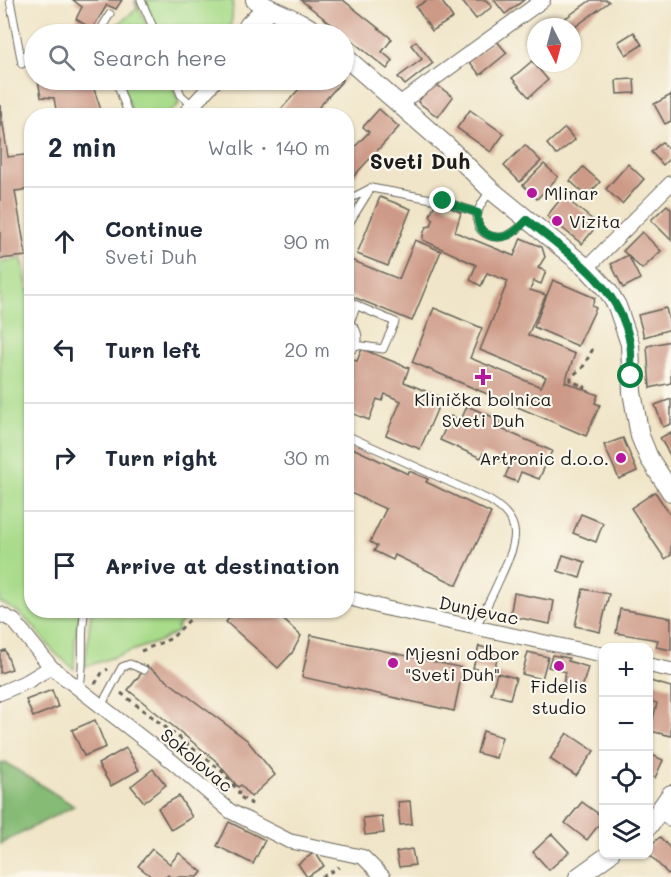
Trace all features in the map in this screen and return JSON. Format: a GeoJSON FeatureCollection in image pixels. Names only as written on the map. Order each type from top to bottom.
{"type":"FeatureCollection","features":[{"type":"Feature","properties":{"kind":"main road"},"geometry":{"type":"LineString","coordinates":[[261,2],[303,24]]}},
{"type":"Feature","properties":{"kind":"main road"},"geometry":{"type":"LineString","coordinates":[[354,65],[447,146],[491,190],[587,268],[608,291],[617,306],[630,344],[632,392],[640,436],[649,458],[671,492]]}},
{"type":"Feature","properties":{"kind":"main road"},"geometry":{"type":"LineString","coordinates":[[653,822],[668,808]]}},
{"type":"Feature","properties":{"kind":"main road"},"geometry":{"type":"LineString","coordinates":[[578,877],[604,859]]}},
{"type":"Feature","properties":{"kind":"street"},"geometry":{"type":"LineString","coordinates":[[399,104],[543,0]]}},
{"type":"Feature","properties":{"kind":"street"},"geometry":{"type":"LineString","coordinates":[[248,24],[261,2]]}},
{"type":"Feature","properties":{"kind":"street"},"geometry":{"type":"LineString","coordinates":[[261,2],[264,21],[262,24]]}},
{"type":"Feature","properties":{"kind":"street"},"geometry":{"type":"LineString","coordinates":[[191,108],[207,90]]}},
{"type":"Feature","properties":{"kind":"street"},"geometry":{"type":"LineString","coordinates":[[587,268],[671,183]]}},
{"type":"Feature","properties":{"kind":"street","name":"Dunjevac"},"geometry":{"type":"LineString","coordinates":[[354,599],[599,654]]}},
{"type":"Feature","properties":{"kind":"street","name":"Sokolovac"},"geometry":{"type":"LineString","coordinates":[[0,614],[14,621],[51,667],[173,762],[230,811],[289,841],[363,857],[383,877]]}},
{"type":"Feature","properties":{"kind":"street"},"geometry":{"type":"LineString","coordinates":[[653,666],[671,670]]}},
{"type":"Feature","properties":{"kind":"street"},"geometry":{"type":"LineString","coordinates":[[0,693],[28,681],[51,667]]}},
{"type":"Feature","properties":{"kind":"lane"},"geometry":{"type":"LineString","coordinates":[[10,0],[22,64]]}},
{"type":"Feature","properties":{"kind":"lane"},"geometry":{"type":"LineString","coordinates":[[141,0],[152,24]]}},
{"type":"Feature","properties":{"kind":"lane"},"geometry":{"type":"LineString","coordinates":[[104,24],[110,14]]}},
{"type":"Feature","properties":{"kind":"lane"},"geometry":{"type":"LineString","coordinates":[[120,90],[126,108]]}},
{"type":"Feature","properties":{"kind":"lane"},"geometry":{"type":"LineString","coordinates":[[179,90],[187,108]]}},
{"type":"Feature","properties":{"kind":"lane"},"geometry":{"type":"LineString","coordinates":[[354,197],[371,188],[443,201],[478,213]]}},
{"type":"Feature","properties":{"kind":"lane"},"geometry":{"type":"LineString","coordinates":[[354,215],[371,188]]}},
{"type":"Feature","properties":{"kind":"lane"},"geometry":{"type":"LineString","coordinates":[[491,190],[476,219],[483,232],[492,237],[507,236],[527,220]]}},
{"type":"Feature","properties":{"kind":"lane"},"geometry":{"type":"LineString","coordinates":[[354,304],[395,322],[382,349],[356,345],[358,334],[354,328]]}},
{"type":"Feature","properties":{"kind":"lane"},"geometry":{"type":"LineString","coordinates":[[354,311],[357,305]]}},
{"type":"Feature","properties":{"kind":"lane"},"geometry":{"type":"LineString","coordinates":[[354,439],[489,500],[509,515],[516,537],[513,551],[475,627]]}},
{"type":"Feature","properties":{"kind":"lane"},"geometry":{"type":"LineString","coordinates":[[79,689],[84,618]]}},
{"type":"Feature","properties":{"kind":"lane"},"geometry":{"type":"LineString","coordinates":[[101,706],[122,667],[130,664],[144,670]]}},
{"type":"Feature","properties":{"kind":"path"},"geometry":{"type":"LineString","coordinates":[[584,390],[585,387],[571,381],[571,377],[583,367],[596,345]]}},
{"type":"Feature","properties":{"kind":"path"},"geometry":{"type":"LineString","coordinates":[[141,651],[172,638],[191,618]]}},
{"type":"Feature","properties":{"kind":"path"},"geometry":{"type":"LineString","coordinates":[[115,700],[119,692],[223,772],[239,792],[238,796],[251,803],[248,811]]}},
{"type":"Feature","properties":{"kind":"green space"},"geometry":{"type":"Polygon","coordinates":[[[135,0],[146,24],[118,24],[137,9],[135,0]]]}},
{"type":"Feature","properties":{"kind":"green space"},"geometry":{"type":"Polygon","coordinates":[[[145,0],[233,0],[231,24],[155,24],[145,0]]]}},
{"type":"Feature","properties":{"kind":"green space"},"geometry":{"type":"Polygon","coordinates":[[[124,90],[174,90],[179,104],[175,108],[131,108],[124,90]]]}},
{"type":"Feature","properties":{"kind":"green space"},"geometry":{"type":"Polygon","coordinates":[[[22,259],[24,270],[24,618],[0,602],[0,262],[22,259]]]}},
{"type":"Feature","properties":{"kind":"green space"},"geometry":{"type":"Polygon","coordinates":[[[24,618],[79,618],[74,669],[55,653],[24,618]]]}},
{"type":"Feature","properties":{"kind":"green space"},"geometry":{"type":"Polygon","coordinates":[[[90,618],[187,618],[177,627],[178,631],[160,641],[85,667],[90,618]]]}},
{"type":"Feature","properties":{"kind":"green space"},"geometry":{"type":"Polygon","coordinates":[[[6,763],[74,806],[0,844],[0,764],[6,763]]]}},
{"type":"Feature","properties":{"kind":"building"},"geometry":{"type":"Polygon","coordinates":[[[73,0],[122,0],[116,9],[107,5],[95,24],[84,24],[76,19],[82,7],[73,0]]]}},
{"type":"Feature","properties":{"kind":"building"},"geometry":{"type":"Polygon","coordinates":[[[301,0],[343,0],[392,39],[382,52],[393,61],[387,69],[354,43],[354,24],[331,24],[301,0]]]}},
{"type":"Feature","properties":{"kind":"building"},"geometry":{"type":"Polygon","coordinates":[[[427,0],[441,0],[453,18],[432,31],[416,7],[427,0]]]}},
{"type":"Feature","properties":{"kind":"building"},"geometry":{"type":"Polygon","coordinates":[[[461,0],[486,0],[492,7],[476,19],[461,0]]]}},
{"type":"Feature","properties":{"kind":"building"},"geometry":{"type":"Polygon","coordinates":[[[494,0],[524,0],[505,14],[494,0]]]}},
{"type":"Feature","properties":{"kind":"building"},"geometry":{"type":"Polygon","coordinates":[[[591,0],[609,2],[581,22],[581,18],[566,18],[591,0]]]}},
{"type":"Feature","properties":{"kind":"building"},"geometry":{"type":"Polygon","coordinates":[[[634,32],[642,45],[626,55],[618,42],[634,32]]]}},
{"type":"Feature","properties":{"kind":"building"},"geometry":{"type":"Polygon","coordinates":[[[495,39],[507,53],[480,75],[468,60],[495,39]]]}},
{"type":"Feature","properties":{"kind":"building"},"geometry":{"type":"Polygon","coordinates":[[[416,41],[433,63],[405,85],[398,77],[422,59],[411,45],[416,41]]]}},
{"type":"Feature","properties":{"kind":"building"},"geometry":{"type":"Polygon","coordinates":[[[527,65],[527,72],[541,72],[548,80],[529,97],[512,78],[527,65]]]}},
{"type":"Feature","properties":{"kind":"building"},"geometry":{"type":"Polygon","coordinates":[[[634,79],[635,93],[617,94],[616,80],[634,79]]]}},
{"type":"Feature","properties":{"kind":"building"},"geometry":{"type":"Polygon","coordinates":[[[433,82],[453,97],[438,117],[418,102],[433,82]]]}},
{"type":"Feature","properties":{"kind":"building"},"geometry":{"type":"Polygon","coordinates":[[[40,90],[94,90],[100,108],[56,108],[54,98],[41,97],[40,90]]]}},
{"type":"Feature","properties":{"kind":"building"},"geometry":{"type":"Polygon","coordinates":[[[298,90],[334,90],[318,108],[282,108],[298,90]]]}},
{"type":"Feature","properties":{"kind":"building"},"geometry":{"type":"Polygon","coordinates":[[[671,95],[671,121],[665,124],[654,104],[671,95]]]}},
{"type":"Feature","properties":{"kind":"building"},"geometry":{"type":"Polygon","coordinates":[[[0,105],[8,157],[24,155],[24,190],[15,191],[24,256],[0,259],[0,105]]]}},
{"type":"Feature","properties":{"kind":"building"},"geometry":{"type":"Polygon","coordinates":[[[379,109],[399,127],[354,176],[354,148],[369,132],[363,127],[379,109]]]}},
{"type":"Feature","properties":{"kind":"building"},"geometry":{"type":"Polygon","coordinates":[[[470,110],[504,134],[491,152],[457,128],[470,110]]]}},
{"type":"Feature","properties":{"kind":"building"},"geometry":{"type":"Polygon","coordinates":[[[565,128],[575,140],[556,155],[547,144],[565,128]]]}},
{"type":"Feature","properties":{"kind":"building"},"geometry":{"type":"Polygon","coordinates":[[[662,142],[671,152],[671,157],[663,165],[651,152],[662,142]]]}},
{"type":"Feature","properties":{"kind":"building"},"geometry":{"type":"Polygon","coordinates":[[[525,145],[541,161],[520,182],[504,166],[525,145]]]}},
{"type":"Feature","properties":{"kind":"building"},"geometry":{"type":"Polygon","coordinates":[[[544,164],[558,177],[537,199],[523,185],[544,164]]]}},
{"type":"Feature","properties":{"kind":"building"},"geometry":{"type":"Polygon","coordinates":[[[628,164],[644,179],[622,204],[606,189],[628,164]]]}},
{"type":"Feature","properties":{"kind":"building"},"geometry":{"type":"Polygon","coordinates":[[[583,167],[600,182],[587,196],[570,181],[583,167]]]}},
{"type":"Feature","properties":{"kind":"building"},"geometry":{"type":"Polygon","coordinates":[[[563,196],[598,224],[582,244],[547,216],[563,196]]]}},
{"type":"Feature","properties":{"kind":"building"},"geometry":{"type":"Polygon","coordinates":[[[380,197],[411,209],[388,266],[357,254],[380,197]]]}},
{"type":"Feature","properties":{"kind":"building"},"geometry":{"type":"Polygon","coordinates":[[[441,203],[461,213],[455,232],[514,256],[521,238],[542,247],[545,257],[538,268],[546,271],[541,284],[534,281],[530,290],[546,295],[528,335],[575,354],[565,382],[598,395],[595,403],[600,405],[586,436],[412,362],[434,308],[482,328],[470,358],[541,387],[546,377],[480,350],[508,281],[487,273],[481,286],[470,280],[476,265],[423,240],[426,227],[431,226],[433,220],[430,215],[434,206],[441,203]]]}},
{"type":"Feature","properties":{"kind":"building"},"geometry":{"type":"Polygon","coordinates":[[[667,205],[671,209],[671,240],[651,220],[667,205]]]}},
{"type":"Feature","properties":{"kind":"building"},"geometry":{"type":"Polygon","coordinates":[[[642,232],[661,251],[642,269],[623,251],[642,232]]]}},
{"type":"Feature","properties":{"kind":"building"},"geometry":{"type":"Polygon","coordinates":[[[415,240],[441,251],[412,321],[354,297],[354,261],[399,279],[415,240]]]}},
{"type":"Feature","properties":{"kind":"building"},"geometry":{"type":"Polygon","coordinates":[[[628,255],[640,279],[623,288],[611,264],[628,255]]]}},
{"type":"Feature","properties":{"kind":"building"},"geometry":{"type":"Polygon","coordinates":[[[553,280],[595,298],[592,306],[596,308],[578,346],[534,327],[553,280]]]}},
{"type":"Feature","properties":{"kind":"building"},"geometry":{"type":"Polygon","coordinates":[[[666,308],[671,329],[644,337],[638,315],[666,308]]]}},
{"type":"Feature","properties":{"kind":"building"},"geometry":{"type":"Polygon","coordinates":[[[671,341],[671,383],[650,388],[647,346],[671,341]]]}},
{"type":"Feature","properties":{"kind":"building"},"geometry":{"type":"Polygon","coordinates":[[[362,349],[409,368],[404,382],[442,398],[420,449],[386,435],[401,401],[385,394],[382,401],[377,399],[369,420],[354,414],[354,360],[357,361],[362,349]]]}},
{"type":"Feature","properties":{"kind":"building"},"geometry":{"type":"Polygon","coordinates":[[[671,399],[671,424],[663,427],[655,405],[671,399]]]}},
{"type":"Feature","properties":{"kind":"building"},"geometry":{"type":"Polygon","coordinates":[[[467,406],[502,421],[499,428],[552,451],[539,479],[521,472],[517,482],[505,477],[510,465],[483,453],[481,458],[440,440],[451,416],[461,420],[467,406]]]}},
{"type":"Feature","properties":{"kind":"building","name":"Artronic d.o.o."},"geometry":{"type":"Polygon","coordinates":[[[671,432],[671,457],[660,438],[671,432]]]}},
{"type":"Feature","properties":{"kind":"building","name":"Artronic d.o.o."},"geometry":{"type":"Polygon","coordinates":[[[623,438],[637,471],[619,479],[604,445],[623,438]]]}},
{"type":"Feature","properties":{"kind":"building"},"geometry":{"type":"Polygon","coordinates":[[[354,449],[408,474],[409,471],[428,479],[426,482],[491,513],[457,585],[395,555],[393,560],[374,551],[377,546],[370,542],[386,509],[354,495],[354,449]]]}},
{"type":"Feature","properties":{"kind":"building"},"geometry":{"type":"Polygon","coordinates":[[[655,492],[671,516],[671,555],[665,559],[631,508],[655,492]]]}},
{"type":"Feature","properties":{"kind":"building"},"geometry":{"type":"Polygon","coordinates":[[[581,514],[603,523],[596,542],[573,533],[581,514]]]}},
{"type":"Feature","properties":{"kind":"building"},"geometry":{"type":"Polygon","coordinates":[[[563,555],[585,562],[580,578],[558,571],[563,555]]]}},
{"type":"Feature","properties":{"kind":"building"},"geometry":{"type":"Polygon","coordinates":[[[583,589],[609,594],[600,632],[575,626],[583,589]]]}},
{"type":"Feature","properties":{"kind":"building"},"geometry":{"type":"Polygon","coordinates":[[[514,593],[554,601],[550,624],[510,616],[514,593]]]}},
{"type":"Feature","properties":{"kind":"building"},"geometry":{"type":"Polygon","coordinates":[[[620,609],[671,618],[671,650],[656,647],[658,640],[616,633],[620,609]]]}},
{"type":"Feature","properties":{"kind":"building"},"geometry":{"type":"Polygon","coordinates":[[[229,618],[282,618],[301,636],[292,653],[278,668],[226,622],[229,618]]]}},
{"type":"Feature","properties":{"kind":"building"},"geometry":{"type":"Polygon","coordinates":[[[311,635],[463,668],[454,711],[302,677],[311,635]]]}},
{"type":"Feature","properties":{"kind":"building"},"geometry":{"type":"Polygon","coordinates":[[[479,646],[499,652],[493,673],[473,668],[479,646]]]}},
{"type":"Feature","properties":{"kind":"building"},"geometry":{"type":"Polygon","coordinates":[[[5,650],[12,669],[0,673],[0,652],[5,650]]]}},
{"type":"Feature","properties":{"kind":"building"},"geometry":{"type":"Polygon","coordinates":[[[528,652],[548,657],[542,679],[522,674],[528,652]]]}},
{"type":"Feature","properties":{"kind":"building"},"geometry":{"type":"Polygon","coordinates":[[[552,655],[569,658],[568,661],[588,667],[582,688],[563,683],[566,672],[548,667],[552,655]]]}},
{"type":"Feature","properties":{"kind":"building"},"geometry":{"type":"Polygon","coordinates":[[[147,666],[247,740],[275,775],[251,797],[241,785],[238,787],[215,760],[128,690],[147,666]]]}},
{"type":"Feature","properties":{"kind":"building"},"geometry":{"type":"Polygon","coordinates":[[[497,673],[516,678],[510,699],[491,694],[497,673]]]}},
{"type":"Feature","properties":{"kind":"building"},"geometry":{"type":"Polygon","coordinates":[[[653,682],[671,687],[671,736],[653,732],[657,703],[653,702],[653,682]]]}},
{"type":"Feature","properties":{"kind":"building"},"geometry":{"type":"Polygon","coordinates":[[[52,690],[58,707],[33,717],[26,700],[52,690]]]}},
{"type":"Feature","properties":{"kind":"building"},"geometry":{"type":"Polygon","coordinates":[[[95,720],[106,747],[84,756],[72,730],[95,720]]]}},
{"type":"Feature","properties":{"kind":"building"},"geometry":{"type":"Polygon","coordinates":[[[483,731],[502,737],[496,758],[477,753],[483,731]]]}},
{"type":"Feature","properties":{"kind":"building"},"geometry":{"type":"Polygon","coordinates":[[[567,733],[594,751],[576,776],[550,759],[567,733]]]}},
{"type":"Feature","properties":{"kind":"building"},"geometry":{"type":"Polygon","coordinates":[[[126,748],[139,770],[111,786],[98,764],[126,748]]]}},
{"type":"Feature","properties":{"kind":"building"},"geometry":{"type":"Polygon","coordinates":[[[653,755],[663,760],[655,778],[653,777],[653,755]]]}},
{"type":"Feature","properties":{"kind":"building"},"geometry":{"type":"Polygon","coordinates":[[[153,769],[166,785],[144,802],[131,786],[153,769]]]}},
{"type":"Feature","properties":{"kind":"building"},"geometry":{"type":"Polygon","coordinates":[[[179,796],[192,817],[171,830],[158,808],[179,796]]]}},
{"type":"Feature","properties":{"kind":"building"},"geometry":{"type":"Polygon","coordinates":[[[410,801],[412,824],[400,825],[398,802],[410,801]]]}},
{"type":"Feature","properties":{"kind":"building"},"geometry":{"type":"Polygon","coordinates":[[[582,802],[599,814],[599,824],[587,840],[565,823],[582,802]]]}},
{"type":"Feature","properties":{"kind":"building"},"geometry":{"type":"Polygon","coordinates":[[[382,816],[384,833],[365,835],[363,818],[382,816]]]}},
{"type":"Feature","properties":{"kind":"building"},"geometry":{"type":"Polygon","coordinates":[[[229,822],[265,840],[253,864],[217,846],[229,822]]]}},
{"type":"Feature","properties":{"kind":"building"},"geometry":{"type":"Polygon","coordinates":[[[552,834],[569,852],[549,870],[533,852],[552,834]]]}},
{"type":"Feature","properties":{"kind":"building"},"geometry":{"type":"Polygon","coordinates":[[[660,837],[671,849],[671,871],[668,874],[653,858],[653,843],[660,837]]]}},
{"type":"Feature","properties":{"kind":"building"},"geometry":{"type":"Polygon","coordinates":[[[152,849],[170,864],[179,853],[202,872],[198,877],[170,877],[168,875],[152,877],[138,866],[152,849]]]}},
{"type":"Feature","properties":{"kind":"building"},"geometry":{"type":"Polygon","coordinates":[[[412,849],[415,865],[399,867],[396,852],[412,849]]]}},
{"type":"Feature","properties":{"kind":"building"},"geometry":{"type":"Polygon","coordinates":[[[315,852],[324,866],[307,877],[298,864],[315,852]]]}},
{"type":"Feature","properties":{"kind":"place","name":"Mlinar"},"geometry":{"type":"Point","coordinates":[532,193]}},
{"type":"Feature","properties":{"kind":"place","name":"Vizita"},"geometry":{"type":"Point","coordinates":[557,221]}},
{"type":"Feature","properties":{"kind":"place","name":"Klinička bolnica Sveti Duh"},"geometry":{"type":"Point","coordinates":[483,377]}},
{"type":"Feature","properties":{"kind":"place","name":"Artronic d.o.o."},"geometry":{"type":"Point","coordinates":[621,458]}},
{"type":"Feature","properties":{"kind":"place","name":"Mjesni odbor \"Sveti Duh\""},"geometry":{"type":"Point","coordinates":[393,663]}},
{"type":"Feature","properties":{"kind":"place","name":"Fidelis studio"},"geometry":{"type":"Point","coordinates":[559,666]}},
{"type":"Feature","properties":{"kind":"district","name":"Sveti Duh"},"geometry":{"type":"Point","coordinates":[420,160]}},
{"type":"Feature","properties":{"kind":"route"},"geometry":{"type":"LineString","coordinates":[[443,201],[478,213],[476,219],[479,228],[492,237],[507,236],[515,232],[527,220],[587,268],[608,291],[617,306],[630,344],[631,376]]}}]}
